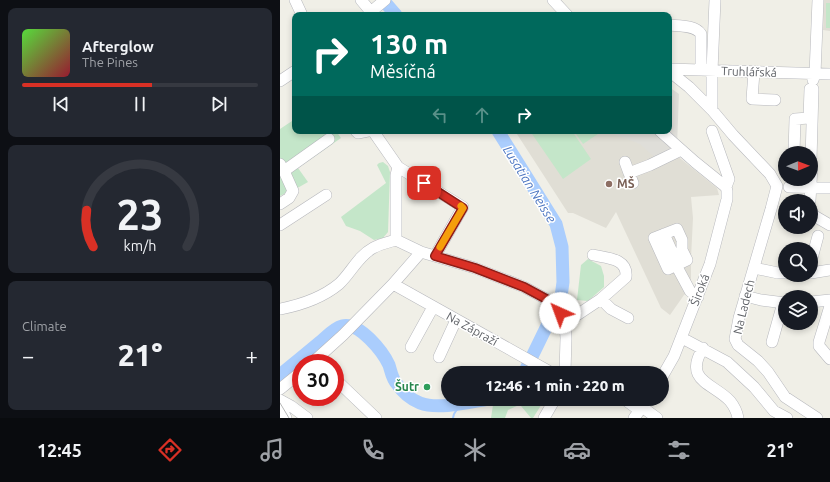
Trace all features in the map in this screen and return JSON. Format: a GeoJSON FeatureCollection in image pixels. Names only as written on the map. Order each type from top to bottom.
{"type":"FeatureCollection","features":[{"type":"Feature","properties":{"kind":"street"},"geometry":{"type":"LineString","coordinates":[[296,0],[301,12]]}},
{"type":"Feature","properties":{"kind":"street"},"geometry":{"type":"LineString","coordinates":[[361,0],[375,8]]}},
{"type":"Feature","properties":{"kind":"street"},"geometry":{"type":"LineString","coordinates":[[553,0],[564,12]]}},
{"type":"Feature","properties":{"kind":"street"},"geometry":{"type":"LineString","coordinates":[[706,70],[715,0]]}},
{"type":"Feature","properties":{"kind":"street"},"geometry":{"type":"LineString","coordinates":[[811,146],[813,79],[815,74],[818,0]]}},
{"type":"Feature","properties":{"kind":"street"},"geometry":{"type":"LineString","coordinates":[[672,25],[695,28],[701,34],[712,110]]}},
{"type":"Feature","properties":{"kind":"street","name":"Truhlářská"},"geometry":{"type":"LineString","coordinates":[[672,70],[830,74]]}},
{"type":"Feature","properties":{"kind":"street"},"geometry":{"type":"LineString","coordinates":[[754,72],[752,99],[775,100]]}},
{"type":"Feature","properties":{"kind":"street"},"geometry":{"type":"LineString","coordinates":[[280,81],[292,73]]}},
{"type":"Feature","properties":{"kind":"street"},"geometry":{"type":"LineString","coordinates":[[672,73],[712,110]]}},
{"type":"Feature","properties":{"kind":"street"},"geometry":{"type":"LineString","coordinates":[[794,146],[795,119],[809,118],[810,89],[813,89]]}},
{"type":"Feature","properties":{"kind":"street","name":"Na Ladech"},"geometry":{"type":"LineString","coordinates":[[712,110],[770,174],[777,186],[738,318],[735,339],[738,345],[758,361],[768,372],[785,397],[817,418]]}},
{"type":"Feature","properties":{"kind":"street","name":"Široká"},"geometry":{"type":"LineString","coordinates":[[668,366],[682,338],[710,264],[727,199],[726,187],[729,179],[712,131]]}},
{"type":"Feature","properties":{"kind":"street"},"geometry":{"type":"LineString","coordinates":[[375,134],[398,167],[463,208],[435,256]]}},
{"type":"Feature","properties":{"kind":"street"},"geometry":{"type":"LineString","coordinates":[[663,134],[726,187]]}},
{"type":"Feature","properties":{"kind":"street"},"geometry":{"type":"LineString","coordinates":[[280,204],[289,198],[293,191],[282,167],[329,139]]}},
{"type":"Feature","properties":{"kind":"street"},"geometry":{"type":"LineString","coordinates":[[629,173],[681,150]]}},
{"type":"Feature","properties":{"kind":"street"},"geometry":{"type":"LineString","coordinates":[[396,240],[396,175],[398,167]]}},
{"type":"Feature","properties":{"kind":"street"},"geometry":{"type":"LineString","coordinates":[[788,187],[830,188]]}},
{"type":"Feature","properties":{"kind":"street"},"geometry":{"type":"LineString","coordinates":[[810,194],[811,187]]}},
{"type":"Feature","properties":{"kind":"street"},"geometry":{"type":"LineString","coordinates":[[283,223],[326,195]]}},
{"type":"Feature","properties":{"kind":"street"},"geometry":{"type":"LineString","coordinates":[[818,218],[830,225]]}},
{"type":"Feature","properties":{"kind":"street"},"geometry":{"type":"LineString","coordinates":[[664,234],[690,292],[698,297]]}},
{"type":"Feature","properties":{"kind":"street"},"geometry":{"type":"LineString","coordinates":[[816,242],[818,236]]}},
{"type":"Feature","properties":{"kind":"street"},"geometry":{"type":"LineString","coordinates":[[280,309],[307,302],[330,290],[340,283],[357,262],[372,248],[396,240],[421,252],[475,268],[524,287],[550,301],[560,313],[565,323],[566,338],[564,366]]}},
{"type":"Feature","properties":{"kind":"street"},"geometry":{"type":"LineString","coordinates":[[323,354],[393,284],[421,252]]}},
{"type":"Feature","properties":{"kind":"street"},"geometry":{"type":"LineString","coordinates":[[565,323],[601,298],[626,277],[621,263],[615,259],[593,255]]}},
{"type":"Feature","properties":{"kind":"street"},"geometry":{"type":"LineString","coordinates":[[754,268],[778,273]]}},
{"type":"Feature","properties":{"kind":"street"},"geometry":{"type":"LineString","coordinates":[[818,271],[830,270]]}},
{"type":"Feature","properties":{"kind":"street","name":"Na Zápraží"},"geometry":{"type":"LineString","coordinates":[[393,284],[540,366]]}},
{"type":"Feature","properties":{"kind":"street"},"geometry":{"type":"LineString","coordinates":[[745,296],[778,302]]}},
{"type":"Feature","properties":{"kind":"street"},"geometry":{"type":"LineString","coordinates":[[601,298],[611,309],[628,318]]}},
{"type":"Feature","properties":{"kind":"street"},"geometry":{"type":"LineString","coordinates":[[818,301],[830,300]]}},
{"type":"Feature","properties":{"kind":"street"},"geometry":{"type":"LineString","coordinates":[[830,306],[819,342],[819,346],[830,359]]}},
{"type":"Feature","properties":{"kind":"street"},"geometry":{"type":"LineString","coordinates":[[411,347],[433,307]]}},
{"type":"Feature","properties":{"kind":"street"},"geometry":{"type":"LineString","coordinates":[[439,357],[456,320]]}},
{"type":"Feature","properties":{"kind":"street"},"geometry":{"type":"LineString","coordinates":[[772,342],[778,322]]}},
{"type":"Feature","properties":{"kind":"street"},"geometry":{"type":"LineString","coordinates":[[682,338],[727,362],[754,387],[773,415],[787,418]]}},
{"type":"Feature","properties":{"kind":"street"},"geometry":{"type":"LineString","coordinates":[[703,348],[697,358],[696,367],[698,375],[715,390],[730,400],[738,418]]}},
{"type":"Feature","properties":{"kind":"street"},"geometry":{"type":"LineString","coordinates":[[280,389],[292,379]]}},
{"type":"Feature","properties":{"kind":"street"},"geometry":{"type":"LineString","coordinates":[[344,388],[376,418]]}},
{"type":"Feature","properties":{"kind":"street"},"geometry":{"type":"LineString","coordinates":[[280,400],[307,418]]}},
{"type":"Feature","properties":{"kind":"street"},"geometry":{"type":"LineString","coordinates":[[280,405],[286,418]]}},
{"type":"Feature","properties":{"kind":"street"},"geometry":{"type":"LineString","coordinates":[[544,418],[551,406]]}},
{"type":"Feature","properties":{"kind":"street"},"geometry":{"type":"LineString","coordinates":[[641,409],[657,418]]}},
{"type":"Feature","properties":{"kind":"shaded area"},"geometry":{"type":"Polygon","coordinates":[[[824,0],[830,0],[830,31],[823,30],[824,0]]]}},
{"type":"Feature","properties":{"kind":"shaded area"},"geometry":{"type":"Polygon","coordinates":[[[672,89],[679,94],[677,146],[661,163],[612,134],[672,134],[672,89]]]}},
{"type":"Feature","properties":{"kind":"shaded area"},"geometry":{"type":"Polygon","coordinates":[[[517,134],[613,134],[640,144],[661,163],[676,155],[717,188],[719,195],[691,197],[693,218],[691,288],[690,291],[684,295],[670,315],[661,308],[616,212],[606,228],[573,213],[568,213],[517,134]]]}},
{"type":"Feature","properties":{"kind":"green space"},"geometry":{"type":"Polygon","coordinates":[[[826,3],[830,3],[830,28],[826,28],[826,3]]]}},
{"type":"Feature","properties":{"kind":"green space"},"geometry":{"type":"Polygon","coordinates":[[[292,121],[292,134],[338,134],[341,138],[298,168],[308,182],[294,190],[280,162],[280,129],[292,121]]]}},
{"type":"Feature","properties":{"kind":"green space"},"geometry":{"type":"Polygon","coordinates":[[[532,134],[574,134],[591,159],[563,179],[532,134]]]}},
{"type":"Feature","properties":{"kind":"green space"},"geometry":{"type":"Polygon","coordinates":[[[576,134],[598,134],[583,144],[576,134]]]}},
{"type":"Feature","properties":{"kind":"green space"},"geometry":{"type":"Polygon","coordinates":[[[383,162],[388,166],[390,172],[388,232],[383,238],[374,240],[360,231],[346,226],[341,217],[386,183],[377,165],[383,162]]]}},
{"type":"Feature","properties":{"kind":"green space"},"geometry":{"type":"Polygon","coordinates":[[[280,170],[290,191],[280,196],[280,170]]]}},
{"type":"Feature","properties":{"kind":"green space"},"geometry":{"type":"Polygon","coordinates":[[[588,259],[601,266],[604,276],[604,287],[588,301],[577,300],[581,265],[588,259]]]}},
{"type":"Feature","properties":{"kind":"green space"},"geometry":{"type":"Polygon","coordinates":[[[493,406],[517,406],[508,410],[505,418],[491,418],[493,406]]]}},
{"type":"Feature","properties":{"kind":"green space"},"geometry":{"type":"Polygon","coordinates":[[[521,406],[541,406],[533,418],[531,418],[521,406]]]}},
{"type":"Feature","properties":{"kind":"waterway","name":"Lusatian Neisse"},"geometry":{"type":"LineString","coordinates":[[383,0],[393,12]]}},
{"type":"Feature","properties":{"kind":"waterway","name":"Lusatian Neisse"},"geometry":{"type":"LineString","coordinates":[[500,134],[556,224],[562,247],[563,282],[561,297],[527,366]]}},
{"type":"Feature","properties":{"kind":"waterway","name":"Lusatian Neisse"},"geometry":{"type":"LineString","coordinates":[[280,375],[333,331],[342,326],[349,326],[356,328],[363,333],[382,353],[389,365],[395,382],[404,393],[420,403],[441,406]]}},
{"type":"Feature","properties":{"kind":"waterway"},"geometry":{"type":"LineString","coordinates":[[453,418],[459,406]]}},
{"type":"Feature","properties":{"kind":"tram line"},"geometry":{"type":"LineString","coordinates":[[280,403],[289,418]]}},
{"type":"Feature","properties":{"kind":"slow traffic"},"geometry":{"type":"LineString","coordinates":[[440,247],[463,208],[461,206]]}},
{"type":"Feature","properties":{"kind":"place","name":"MŠ"},"geometry":{"type":"Point","coordinates":[609,184]}},
{"type":"Feature","properties":{"kind":"place","name":"Šutr"},"geometry":{"type":"Point","coordinates":[427,387]}},
{"type":"Feature","properties":{"kind":"route"},"geometry":{"type":"LineString","coordinates":[[424,183],[463,208],[435,256],[475,268],[524,287],[550,301],[560,313]]}}]}
